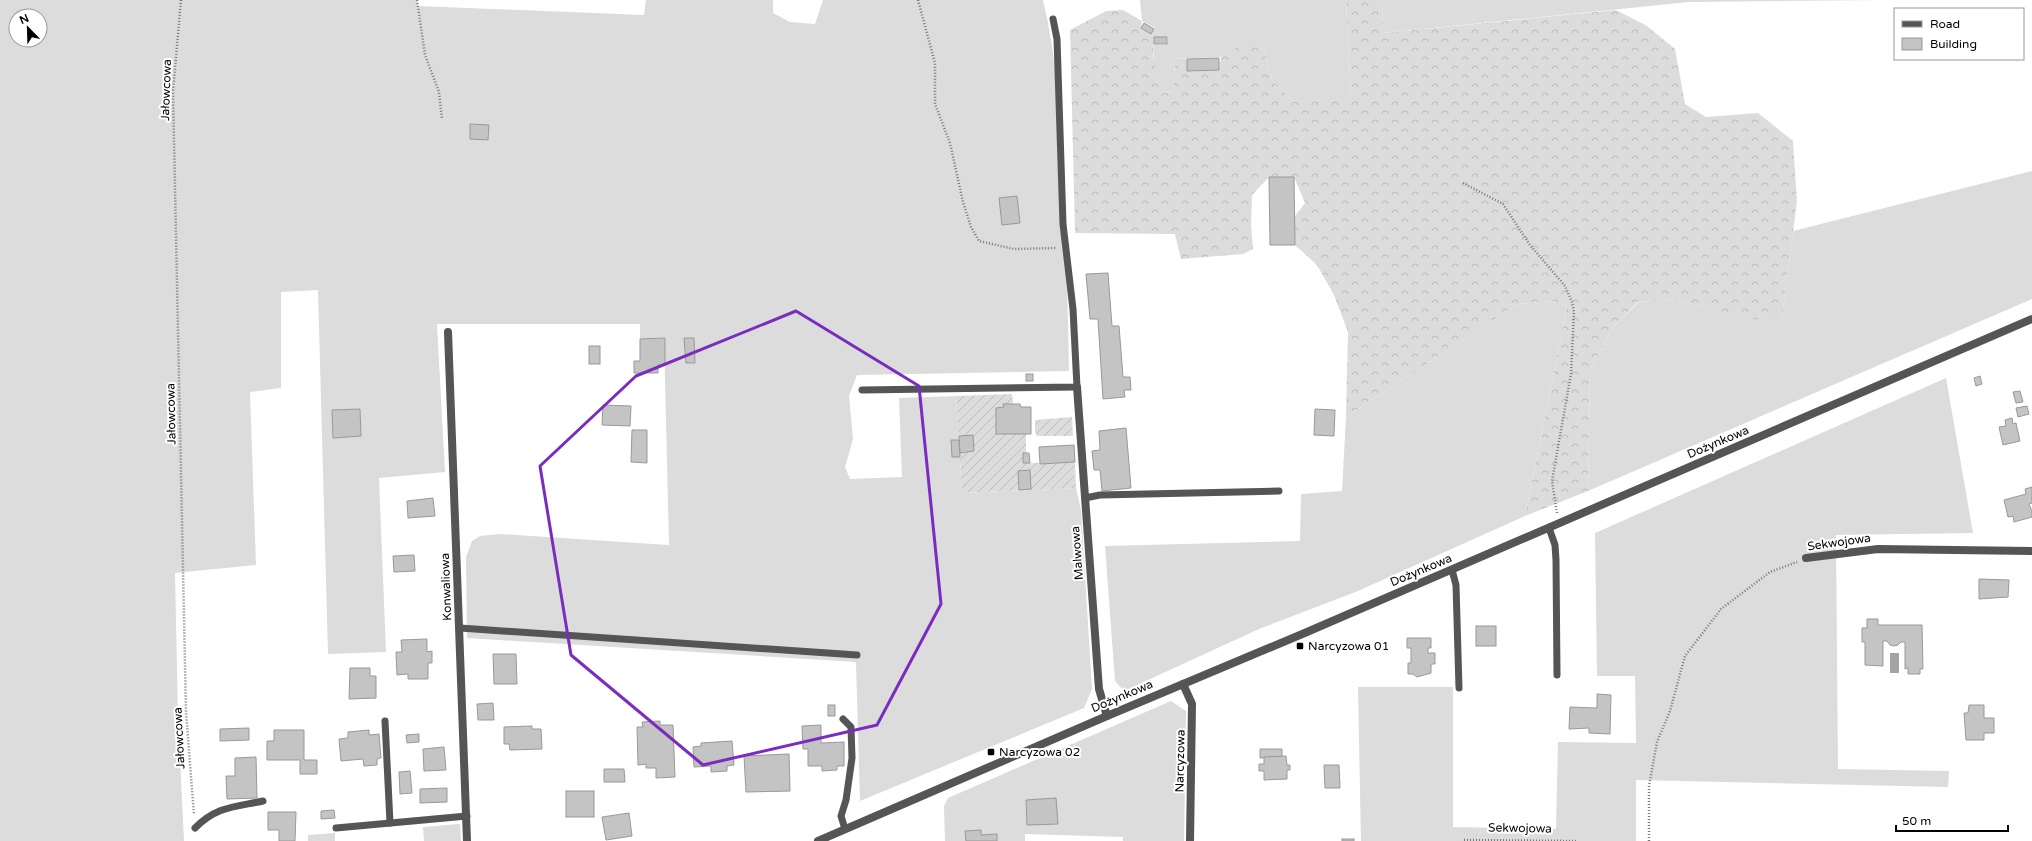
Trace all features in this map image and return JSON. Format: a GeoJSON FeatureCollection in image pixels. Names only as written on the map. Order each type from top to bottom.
{"type":"FeatureCollection","features":[{"type":"Feature","properties":{"kind":"street","name":"Dożynkowa"},"geometry":{"type":"LineString","coordinates":[[818,841],[1106,716],[1559,524],[2032,319]]}},
{"type":"Feature","properties":{"kind":"street","name":"Konwaliowa"},"geometry":{"type":"LineString","coordinates":[[448,332],[467,841]]}},
{"type":"Feature","properties":{"kind":"street","name":"Malwowa"},"geometry":{"type":"LineString","coordinates":[[1077,387],[1099,689],[1106,716]]}},
{"type":"Feature","properties":{"kind":"street","name":"Sekwojowa"},"geometry":{"type":"LineString","coordinates":[[1806,558],[1878,549],[2032,551]]}},
{"type":"Feature","properties":{"kind":"street","name":"Narcyzowa"},"geometry":{"type":"LineString","coordinates":[[1183,684],[1192,704],[1190,841]]}},
{"type":"Feature","properties":{"kind":"lane"},"geometry":{"type":"LineString","coordinates":[[862,390],[1077,387],[1073,309],[1063,209],[1057,39],[1053,19]]}},
{"type":"Feature","properties":{"kind":"lane"},"geometry":{"type":"LineString","coordinates":[[1085,498],[1100,495],[1279,491]]}},
{"type":"Feature","properties":{"kind":"lane"},"geometry":{"type":"LineString","coordinates":[[1549,528],[1555,545],[1556,560],[1556,675]]}},
{"type":"Feature","properties":{"kind":"lane"},"geometry":{"type":"LineString","coordinates":[[1452,570],[1456,585],[1459,688]]}},
{"type":"Feature","properties":{"kind":"lane"},"geometry":{"type":"LineString","coordinates":[[460,628],[857,655]]}},
{"type":"Feature","properties":{"kind":"lane"},"geometry":{"type":"LineString","coordinates":[[843,719],[851,727],[852,741],[852,758],[846,800],[841,816],[845,829]]}},
{"type":"Feature","properties":{"kind":"lane"},"geometry":{"type":"LineString","coordinates":[[385,721],[390,823]]}},
{"type":"Feature","properties":{"kind":"lane"},"geometry":{"type":"LineString","coordinates":[[195,828],[210,814],[221,809],[263,801]]}},
{"type":"Feature","properties":{"kind":"lane"},"geometry":{"type":"LineString","coordinates":[[336,828],[467,816]]}},
{"type":"Feature","properties":{"kind":"path","name":"Jałowcowa"},"geometry":{"type":"LineString","coordinates":[[181,0],[173,92],[186,712],[195,828]]}},
{"type":"Feature","properties":{"kind":"path"},"geometry":{"type":"LineString","coordinates":[[417,0],[425,55],[439,92],[442,118]]}},
{"type":"Feature","properties":{"kind":"path"},"geometry":{"type":"LineString","coordinates":[[918,0],[935,62],[935,104],[950,143],[963,202],[971,228],[979,241],[1014,249],[1067,248]]}},
{"type":"Feature","properties":{"kind":"path"},"geometry":{"type":"LineString","coordinates":[[1463,183],[1503,204],[1530,245],[1566,286],[1572,302],[1574,312],[1571,374],[1552,482],[1559,524]]}},
{"type":"Feature","properties":{"kind":"path","name":"Sekwojowa"},"geometry":{"type":"LineString","coordinates":[[1649,841],[1649,786],[1651,771],[1657,742],[1670,711],[1685,656],[1721,608],[1770,572],[1806,558]]}},
{"type":"Feature","properties":{"kind":"path","name":"Sekwojowa"},"geometry":{"type":"LineString","coordinates":[[1464,840],[1576,841]]}},
{"type":"Feature","properties":{"kind":"highlighted area"},"geometry":{"type":"Polygon","coordinates":[[[796,311],[919,386],[941,604],[877,725],[703,765],[571,655],[540,466],[636,376],[796,311]]]}},
{"type":"Feature","properties":{"kind":"green space"},"geometry":{"type":"Polygon","coordinates":[[[0,0],[417,0],[418,6],[644,15],[646,0],[773,0],[773,13],[790,22],[815,24],[823,0],[1043,0],[1052,44],[1059,110],[1065,226],[1069,371],[857,375],[849,396],[853,439],[845,467],[850,479],[902,477],[899,398],[956,396],[962,493],[1076,488],[1081,510],[1092,689],[1084,708],[860,801],[856,662],[467,638],[466,557],[472,541],[480,536],[499,534],[669,545],[664,338],[640,339],[640,324],[437,324],[445,472],[379,478],[386,652],[328,654],[318,290],[281,292],[281,388],[250,392],[256,565],[175,573],[178,718],[184,841],[0,841],[0,0]]]}},
{"type":"Feature","properties":{"kind":"green space"},"geometry":{"type":"Polygon","coordinates":[[[1140,0],[1346,0],[1351,99],[1294,102],[1272,80],[1264,50],[1244,44],[1221,57],[1175,59],[1173,92],[1163,93],[1160,85],[1154,78],[1154,45],[1167,45],[1168,37],[1149,37],[1155,28],[1142,21],[1140,0]]]}},
{"type":"Feature","properties":{"kind":"green space"},"geometry":{"type":"Polygon","coordinates":[[[1346,0],[1382,0],[1383,33],[1616,10],[1647,26],[1675,49],[1685,104],[1706,117],[1758,113],[1793,141],[1797,201],[1782,317],[1759,320],[1671,299],[1638,302],[1612,328],[1590,371],[1588,491],[1525,516],[1567,306],[1552,301],[1518,304],[1346,417],[1348,332],[1334,295],[1317,265],[1295,245],[1292,220],[1305,203],[1294,177],[1269,177],[1252,195],[1251,226],[1253,249],[1243,254],[1181,259],[1175,234],[1075,233],[1070,30],[1106,11],[1123,10],[1142,21],[1141,28],[1151,34],[1150,37],[1154,37],[1153,56],[1156,65],[1154,78],[1160,85],[1163,93],[1173,92],[1175,59],[1187,59],[1187,71],[1219,70],[1221,57],[1244,43],[1264,50],[1272,80],[1294,102],[1351,98],[1346,0]]]}},
{"type":"Feature","properties":{"kind":"green space"},"geometry":{"type":"Polygon","coordinates":[[[1382,0],[1887,0],[1689,2],[1383,33],[1382,0]]]}},
{"type":"Feature","properties":{"kind":"green space"},"geometry":{"type":"Polygon","coordinates":[[[2032,171],[2032,299],[1588,491],[1590,371],[1612,328],[1639,302],[1671,299],[1709,308],[1782,317],[1793,231],[2032,171]]]}},
{"type":"Feature","properties":{"kind":"green space"},"geometry":{"type":"Polygon","coordinates":[[[1552,301],[1567,306],[1525,516],[1358,591],[1259,629],[1124,691],[1115,681],[1105,546],[1300,541],[1301,494],[1342,491],[1346,417],[1518,304],[1552,301]]]}},
{"type":"Feature","properties":{"kind":"green space"},"geometry":{"type":"Polygon","coordinates":[[[1946,378],[1973,533],[1836,535],[1838,769],[1949,771],[1948,787],[1636,780],[1636,841],[1361,841],[1358,687],[1453,687],[1453,827],[1556,829],[1558,742],[1636,743],[1635,676],[1597,676],[1595,533],[1946,378]]]}},
{"type":"Feature","properties":{"kind":"green space"},"geometry":{"type":"Polygon","coordinates":[[[1012,394],[1013,404],[1004,404],[1004,407],[996,408],[996,434],[1026,434],[1026,453],[1029,453],[1030,463],[1075,462],[1076,488],[962,493],[956,396],[1012,394]]]}},
{"type":"Feature","properties":{"kind":"green space"},"geometry":{"type":"Polygon","coordinates":[[[1072,417],[1073,436],[1037,436],[1035,432],[1035,420],[1072,417]]]}},
{"type":"Feature","properties":{"kind":"green space"},"geometry":{"type":"Polygon","coordinates":[[[1171,701],[1186,711],[1184,841],[1123,841],[1123,837],[1025,834],[1025,841],[945,841],[944,806],[948,798],[1171,701]]]}},
{"type":"Feature","properties":{"kind":"green space"},"geometry":{"type":"Polygon","coordinates":[[[460,824],[461,841],[424,841],[423,827],[460,824]]]}},
{"type":"Feature","properties":{"kind":"green space"},"geometry":{"type":"Polygon","coordinates":[[[335,833],[335,841],[308,841],[308,835],[335,833]]]}},
{"type":"Feature","properties":{"kind":"shaded area"},"geometry":{"type":"Polygon","coordinates":[[[1890,653],[1899,653],[1899,673],[1890,673],[1890,653]]]}},
{"type":"Feature","properties":{"kind":"building"},"geometry":{"type":"Polygon","coordinates":[[[1144,23],[1154,29],[1151,34],[1141,28],[1144,23]]]}},
{"type":"Feature","properties":{"kind":"building"},"geometry":{"type":"Polygon","coordinates":[[[1154,37],[1167,37],[1167,44],[1154,44],[1154,37]]]}},
{"type":"Feature","properties":{"kind":"building"},"geometry":{"type":"Polygon","coordinates":[[[1219,58],[1219,70],[1187,71],[1187,59],[1219,58]]]}},
{"type":"Feature","properties":{"kind":"building"},"geometry":{"type":"Polygon","coordinates":[[[470,124],[489,125],[488,140],[470,139],[470,124]]]}},
{"type":"Feature","properties":{"kind":"building"},"geometry":{"type":"Polygon","coordinates":[[[1269,177],[1294,177],[1295,245],[1270,245],[1269,177]]]}},
{"type":"Feature","properties":{"kind":"building"},"geometry":{"type":"Polygon","coordinates":[[[1017,196],[1020,223],[1002,225],[999,198],[1017,196]]]}},
{"type":"Feature","properties":{"kind":"building"},"geometry":{"type":"Polygon","coordinates":[[[1108,273],[1112,326],[1119,326],[1123,377],[1130,377],[1131,390],[1124,390],[1125,397],[1103,399],[1098,319],[1090,319],[1086,274],[1108,273]]]}},
{"type":"Feature","properties":{"kind":"building"},"geometry":{"type":"Polygon","coordinates":[[[665,338],[665,365],[658,365],[658,373],[634,373],[634,361],[640,361],[640,339],[665,338]]]}},
{"type":"Feature","properties":{"kind":"building"},"geometry":{"type":"Polygon","coordinates":[[[684,338],[694,338],[695,363],[686,363],[684,338]]]}},
{"type":"Feature","properties":{"kind":"building"},"geometry":{"type":"Polygon","coordinates":[[[589,346],[600,346],[600,364],[589,364],[589,346]]]}},
{"type":"Feature","properties":{"kind":"building"},"geometry":{"type":"Polygon","coordinates":[[[1026,374],[1033,374],[1033,381],[1026,381],[1026,374]]]}},
{"type":"Feature","properties":{"kind":"building"},"geometry":{"type":"Polygon","coordinates":[[[1980,376],[1982,384],[1976,386],[1974,378],[1980,376]]]}},
{"type":"Feature","properties":{"kind":"building"},"geometry":{"type":"Polygon","coordinates":[[[2020,391],[2023,402],[2016,403],[2013,392],[2020,391]]]}},
{"type":"Feature","properties":{"kind":"building"},"geometry":{"type":"Polygon","coordinates":[[[1003,404],[1020,404],[1021,407],[1031,407],[1031,434],[996,434],[996,408],[1004,407],[1003,404]]]}},
{"type":"Feature","properties":{"kind":"building"},"geometry":{"type":"Polygon","coordinates":[[[603,405],[631,406],[630,426],[602,425],[603,405]]]}},
{"type":"Feature","properties":{"kind":"building"},"geometry":{"type":"Polygon","coordinates":[[[2027,406],[2029,414],[2018,417],[2016,408],[2027,406]]]}},
{"type":"Feature","properties":{"kind":"building"},"geometry":{"type":"Polygon","coordinates":[[[360,409],[361,436],[333,438],[332,410],[360,409]]]}},
{"type":"Feature","properties":{"kind":"building"},"geometry":{"type":"Polygon","coordinates":[[[1315,409],[1335,410],[1334,436],[1314,435],[1315,409]]]}},
{"type":"Feature","properties":{"kind":"building"},"geometry":{"type":"Polygon","coordinates":[[[2012,418],[2013,424],[2016,423],[2020,441],[2003,445],[1999,427],[2006,426],[2005,420],[2012,418]]]}},
{"type":"Feature","properties":{"kind":"building"},"geometry":{"type":"Polygon","coordinates":[[[1126,428],[1131,488],[1102,491],[1100,470],[1094,470],[1092,451],[1100,450],[1099,431],[1126,428]]]}},
{"type":"Feature","properties":{"kind":"building"},"geometry":{"type":"Polygon","coordinates":[[[632,430],[647,430],[647,463],[631,462],[632,430]]]}},
{"type":"Feature","properties":{"kind":"building"},"geometry":{"type":"Polygon","coordinates":[[[973,435],[974,451],[960,453],[959,436],[973,435]]]}},
{"type":"Feature","properties":{"kind":"building"},"geometry":{"type":"Polygon","coordinates":[[[951,440],[959,440],[960,457],[952,457],[951,440]]]}},
{"type":"Feature","properties":{"kind":"building"},"geometry":{"type":"Polygon","coordinates":[[[1074,445],[1075,462],[1040,464],[1039,447],[1074,445]]]}},
{"type":"Feature","properties":{"kind":"building"},"geometry":{"type":"Polygon","coordinates":[[[1023,453],[1029,453],[1030,463],[1023,463],[1023,453]]]}},
{"type":"Feature","properties":{"kind":"building"},"geometry":{"type":"Polygon","coordinates":[[[1030,470],[1031,489],[1019,490],[1018,471],[1030,470]]]}},
{"type":"Feature","properties":{"kind":"building"},"geometry":{"type":"Polygon","coordinates":[[[2032,487],[2032,503],[2029,504],[2032,511],[2032,517],[2014,522],[2013,516],[2008,517],[2004,500],[2026,494],[2025,489],[2032,487]]]}},
{"type":"Feature","properties":{"kind":"building"},"geometry":{"type":"Polygon","coordinates":[[[433,498],[435,516],[408,518],[407,501],[433,498]]]}},
{"type":"Feature","properties":{"kind":"building"},"geometry":{"type":"Polygon","coordinates":[[[414,555],[415,571],[394,572],[393,556],[414,555]]]}},
{"type":"Feature","properties":{"kind":"building"},"geometry":{"type":"Polygon","coordinates":[[[1979,579],[2009,580],[2008,597],[1979,599],[1979,579]]]}},
{"type":"Feature","properties":{"kind":"building"},"geometry":{"type":"Polygon","coordinates":[[[1867,619],[1878,619],[1878,625],[1922,625],[1923,669],[1920,669],[1920,674],[1908,674],[1908,668],[1905,669],[1905,642],[1901,642],[1894,646],[1890,645],[1887,641],[1883,641],[1883,666],[1865,665],[1865,642],[1862,642],[1862,628],[1867,628],[1867,619]]]}},
{"type":"Feature","properties":{"kind":"building"},"geometry":{"type":"Polygon","coordinates":[[[1476,626],[1496,626],[1496,646],[1476,646],[1476,626]]]}},
{"type":"Feature","properties":{"kind":"building"},"geometry":{"type":"Polygon","coordinates":[[[1407,638],[1431,638],[1431,648],[1428,648],[1428,653],[1435,653],[1435,664],[1431,664],[1431,673],[1417,677],[1413,674],[1408,674],[1408,663],[1411,663],[1411,648],[1407,648],[1407,638]]]}},
{"type":"Feature","properties":{"kind":"building"},"geometry":{"type":"Polygon","coordinates":[[[427,639],[427,652],[432,651],[432,663],[428,663],[428,679],[408,679],[408,674],[397,675],[396,652],[402,652],[401,640],[427,639]]]}},
{"type":"Feature","properties":{"kind":"building"},"geometry":{"type":"Polygon","coordinates":[[[493,654],[516,654],[517,684],[494,684],[493,654]]]}},
{"type":"Feature","properties":{"kind":"building"},"geometry":{"type":"Polygon","coordinates":[[[350,668],[370,668],[370,676],[376,676],[376,698],[349,699],[350,668]]]}},
{"type":"Feature","properties":{"kind":"building"},"geometry":{"type":"Polygon","coordinates":[[[1597,694],[1611,695],[1610,734],[1589,733],[1589,728],[1569,729],[1570,707],[1597,708],[1597,694]]]}},
{"type":"Feature","properties":{"kind":"building"},"geometry":{"type":"Polygon","coordinates":[[[493,703],[494,720],[478,720],[477,704],[493,703]]]}},
{"type":"Feature","properties":{"kind":"building"},"geometry":{"type":"Polygon","coordinates":[[[828,705],[835,705],[835,716],[828,716],[828,705]]]}},
{"type":"Feature","properties":{"kind":"building"},"geometry":{"type":"Polygon","coordinates":[[[1969,705],[1984,705],[1984,718],[1994,718],[1994,733],[1984,733],[1984,740],[1966,740],[1964,713],[1968,713],[1969,705]]]}},
{"type":"Feature","properties":{"kind":"building"},"geometry":{"type":"Polygon","coordinates":[[[660,721],[660,725],[673,725],[675,777],[656,778],[656,768],[646,768],[646,764],[638,765],[637,727],[643,727],[642,722],[660,721]]]}},
{"type":"Feature","properties":{"kind":"building"},"geometry":{"type":"Polygon","coordinates":[[[821,725],[821,743],[844,742],[844,766],[837,766],[837,770],[822,771],[822,766],[808,766],[808,749],[803,749],[802,726],[821,725]]]}},
{"type":"Feature","properties":{"kind":"building"},"geometry":{"type":"Polygon","coordinates":[[[532,726],[532,729],[541,729],[542,749],[510,750],[509,744],[504,744],[504,727],[532,726]]]}},
{"type":"Feature","properties":{"kind":"building"},"geometry":{"type":"Polygon","coordinates":[[[249,728],[249,740],[220,741],[220,729],[249,728]]]}},
{"type":"Feature","properties":{"kind":"building"},"geometry":{"type":"Polygon","coordinates":[[[274,730],[304,730],[304,760],[317,760],[317,774],[300,774],[300,760],[267,760],[267,741],[274,741],[274,730]]]}},
{"type":"Feature","properties":{"kind":"building"},"geometry":{"type":"Polygon","coordinates":[[[369,730],[369,735],[379,734],[381,758],[377,759],[377,765],[364,766],[363,759],[341,761],[339,739],[348,738],[348,732],[369,730]]]}},
{"type":"Feature","properties":{"kind":"building"},"geometry":{"type":"Polygon","coordinates":[[[419,734],[419,742],[407,743],[406,735],[419,734]]]}},
{"type":"Feature","properties":{"kind":"building"},"geometry":{"type":"Polygon","coordinates":[[[732,741],[734,765],[727,766],[727,771],[711,772],[711,766],[694,767],[693,747],[701,746],[701,743],[732,741]]]}},
{"type":"Feature","properties":{"kind":"building"},"geometry":{"type":"Polygon","coordinates":[[[444,747],[446,770],[424,771],[423,749],[444,747]]]}},
{"type":"Feature","properties":{"kind":"building"},"geometry":{"type":"Polygon","coordinates":[[[1260,749],[1282,749],[1282,757],[1260,758],[1260,749]]]}},
{"type":"Feature","properties":{"kind":"building"},"geometry":{"type":"Polygon","coordinates":[[[789,754],[790,791],[746,792],[744,756],[789,754]]]}},
{"type":"Feature","properties":{"kind":"building"},"geometry":{"type":"Polygon","coordinates":[[[1286,756],[1287,765],[1290,765],[1290,770],[1287,770],[1287,779],[1264,780],[1264,771],[1259,771],[1259,764],[1264,764],[1264,757],[1286,756]]]}},
{"type":"Feature","properties":{"kind":"building"},"geometry":{"type":"Polygon","coordinates":[[[256,757],[257,798],[227,799],[226,776],[235,776],[235,758],[256,757]]]}},
{"type":"Feature","properties":{"kind":"building"},"geometry":{"type":"Polygon","coordinates":[[[1324,765],[1339,765],[1340,788],[1325,788],[1324,765]]]}},
{"type":"Feature","properties":{"kind":"building"},"geometry":{"type":"Polygon","coordinates":[[[604,769],[624,769],[625,782],[604,782],[604,769]]]}},
{"type":"Feature","properties":{"kind":"building"},"geometry":{"type":"Polygon","coordinates":[[[410,771],[412,793],[400,794],[399,772],[410,771]]]}},
{"type":"Feature","properties":{"kind":"building"},"geometry":{"type":"Polygon","coordinates":[[[447,788],[447,802],[420,803],[420,789],[447,788]]]}},
{"type":"Feature","properties":{"kind":"building"},"geometry":{"type":"Polygon","coordinates":[[[566,791],[594,791],[594,817],[566,817],[566,791]]]}},
{"type":"Feature","properties":{"kind":"building"},"geometry":{"type":"Polygon","coordinates":[[[1056,798],[1058,824],[1027,825],[1026,800],[1056,798]]]}},
{"type":"Feature","properties":{"kind":"building"},"geometry":{"type":"Polygon","coordinates":[[[334,810],[335,818],[321,819],[321,811],[334,810]]]}},
{"type":"Feature","properties":{"kind":"building"},"geometry":{"type":"Polygon","coordinates":[[[268,812],[296,812],[295,841],[279,841],[279,830],[268,830],[268,812]]]}},
{"type":"Feature","properties":{"kind":"building"},"geometry":{"type":"Polygon","coordinates":[[[629,813],[632,836],[606,840],[602,817],[629,813]]]}},
{"type":"Feature","properties":{"kind":"building"},"geometry":{"type":"Polygon","coordinates":[[[981,830],[981,835],[997,834],[997,841],[966,841],[965,831],[981,830]]]}},
{"type":"Feature","properties":{"kind":"building"},"geometry":{"type":"Polygon","coordinates":[[[1342,839],[1354,839],[1354,841],[1342,841],[1342,839]]]}},
{"type":"Feature","properties":{"kind":"place","name":"Narcyzowa 01"},"geometry":{"type":"Point","coordinates":[1300,646]}},
{"type":"Feature","properties":{"kind":"place","name":"Narcyzowa 02"},"geometry":{"type":"Point","coordinates":[991,752]}}]}
